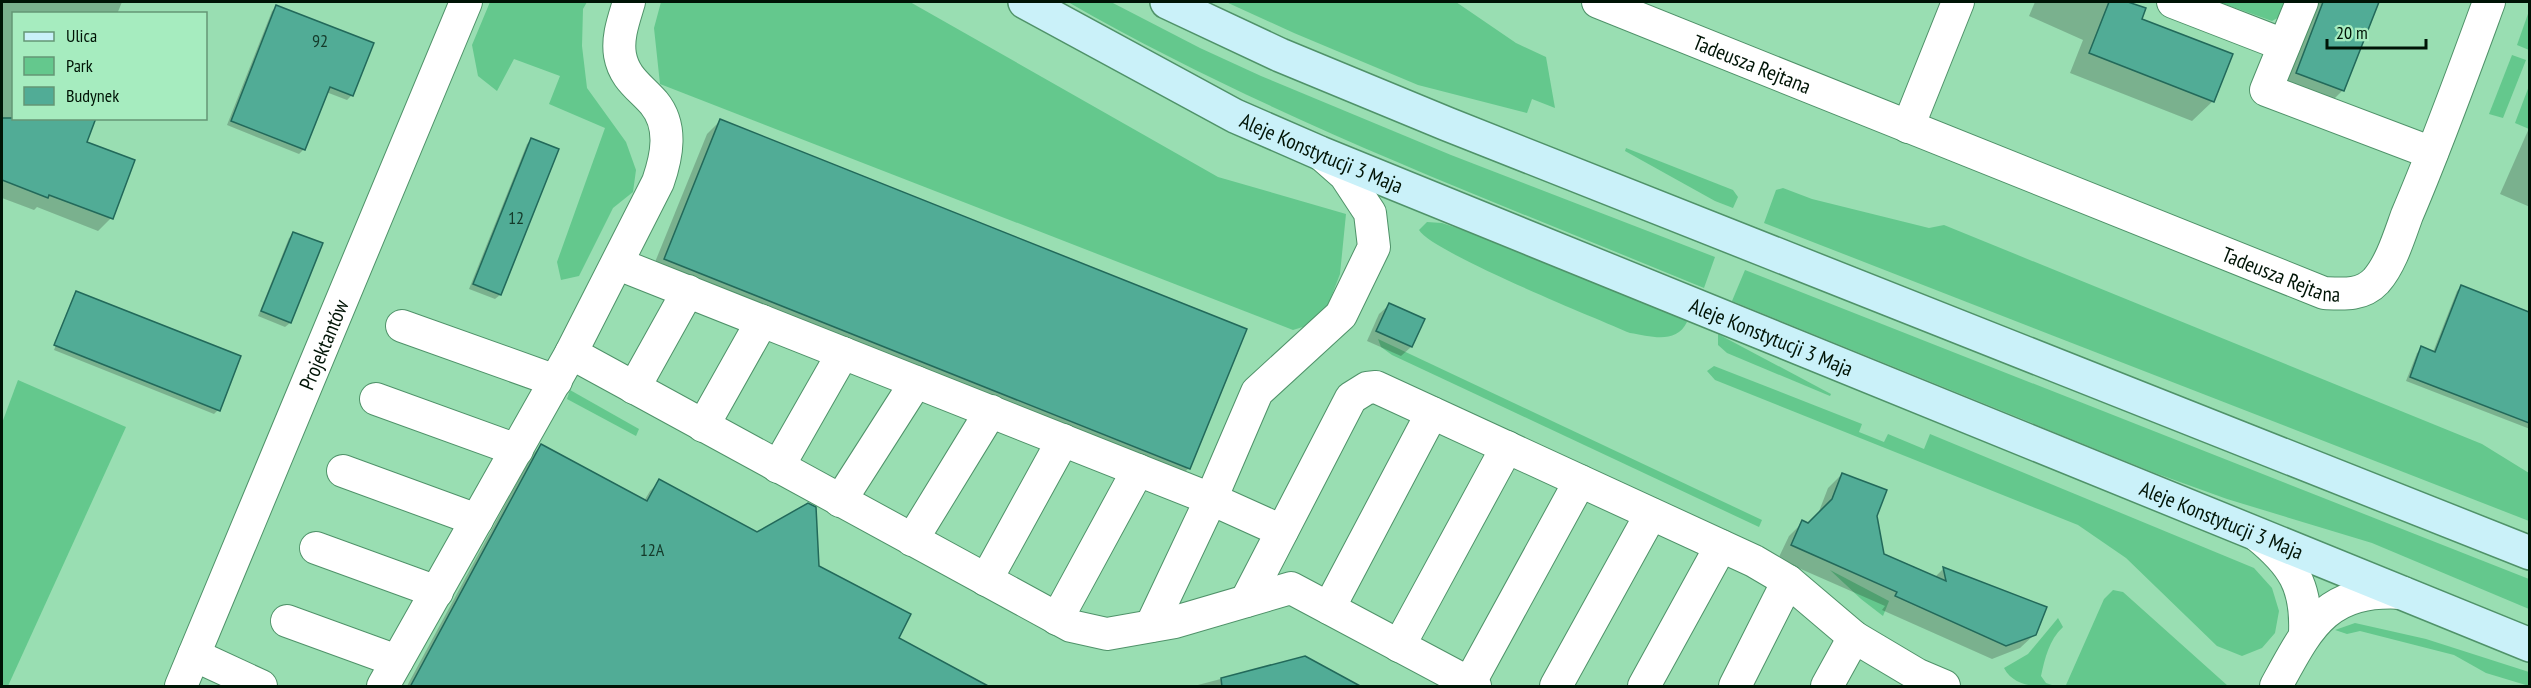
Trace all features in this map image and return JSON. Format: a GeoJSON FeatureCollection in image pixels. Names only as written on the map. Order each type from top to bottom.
{"type":"FeatureCollection","features":[{"type":"Feature","properties":{"kind":"main road","name":"Aleje Konstytucji 3 Maja"},"geometry":{"type":"LineString","coordinates":[[1025,2],[1235,116],[1320,153],[2529,645]]}},
{"type":"Feature","properties":{"kind":"main road"},"geometry":{"type":"LineString","coordinates":[[1167,2],[1280,55],[1447,124],[1970,329],[2529,553]]}},
{"type":"Feature","properties":{"kind":"street","name":"Projektantów"},"geometry":{"type":"LineString","coordinates":[[181,687],[466,2]]}},
{"type":"Feature","properties":{"kind":"street"},"geometry":{"type":"LineString","coordinates":[[287,621],[390,674],[572,353],[658,182],[666,153],[668,134],[655,104],[634,85],[625,72],[620,56],[622,24],[629,2]]}},
{"type":"Feature","properties":{"kind":"street","name":"Tadeusza Rejtana"},"geometry":{"type":"LineString","coordinates":[[1599,2],[2324,293],[2348,294],[2364,291],[2376,281],[2387,263],[2432,153],[2489,2]]}},
{"type":"Feature","properties":{"kind":"street"},"geometry":{"type":"LineString","coordinates":[[1908,127],[1958,2]]}},
{"type":"Feature","properties":{"kind":"street"},"geometry":{"type":"LineString","coordinates":[[2173,2],[2284,45]]}},
{"type":"Feature","properties":{"kind":"street"},"geometry":{"type":"LineString","coordinates":[[2302,2],[2266,90],[2432,153]]}},
{"type":"Feature","properties":{"kind":"street"},"geometry":{"type":"LineString","coordinates":[[1151,626],[1211,499],[1257,392],[1341,315],[1374,248],[1370,213],[1345,176],[1320,153]]}},
{"type":"Feature","properties":{"kind":"street"},"geometry":{"type":"LineString","coordinates":[[618,264],[1211,499],[1282,531]]}},
{"type":"Feature","properties":{"kind":"street"},"geometry":{"type":"LineString","coordinates":[[634,388],[687,291]]}},
{"type":"Feature","properties":{"kind":"street"},"geometry":{"type":"LineString","coordinates":[[703,426],[762,321]]}},
{"type":"Feature","properties":{"kind":"street"},"geometry":{"type":"LineString","coordinates":[[402,326],[556,381]]}},
{"type":"Feature","properties":{"kind":"street"},"geometry":{"type":"LineString","coordinates":[[572,353],[1071,626],[1107,634],[1151,626],[1291,588],[1472,685],[1580,481]]}},
{"type":"Feature","properties":{"kind":"street"},"geometry":{"type":"LineString","coordinates":[[778,466],[843,353]]}},
{"type":"Feature","properties":{"kind":"street"},"geometry":{"type":"LineString","coordinates":[[840,501],[916,382]]}},
{"type":"Feature","properties":{"kind":"street"},"geometry":{"type":"LineString","coordinates":[[1246,601],[1349,402],[1358,392],[1376,387],[1754,561],[1788,581],[1854,637],[1924,683]]}},
{"type":"Feature","properties":{"kind":"street"},"geometry":{"type":"LineString","coordinates":[[376,399],[517,450]]}},
{"type":"Feature","properties":{"kind":"street"},"geometry":{"type":"LineString","coordinates":[[912,540],[991,411]]}},
{"type":"Feature","properties":{"kind":"street"},"geometry":{"type":"LineString","coordinates":[[1329,608],[1432,413]]}},
{"type":"Feature","properties":{"kind":"street"},"geometry":{"type":"LineString","coordinates":[[986,580],[1063,440]]}},
{"type":"Feature","properties":{"kind":"street"},"geometry":{"type":"LineString","coordinates":[[1399,646],[1507,447]]}},
{"type":"Feature","properties":{"kind":"street"},"geometry":{"type":"LineString","coordinates":[[1057,619],[1138,470]]}},
{"type":"Feature","properties":{"kind":"street"},"geometry":{"type":"LineString","coordinates":[[343,471],[477,520]]}},
{"type":"Feature","properties":{"kind":"street"},"geometry":{"type":"LineString","coordinates":[[1556,687],[1651,514]]}},
{"type":"Feature","properties":{"kind":"street"},"geometry":{"type":"LineString","coordinates":[[2251,530],[2274,548],[2298,579],[2306,607],[2305,633]]}},
{"type":"Feature","properties":{"kind":"street"},"geometry":{"type":"LineString","coordinates":[[1644,687],[1721,546]]}},
{"type":"Feature","properties":{"kind":"street"},"geometry":{"type":"LineString","coordinates":[[316,548],[437,592]]}},
{"type":"Feature","properties":{"kind":"street"},"geometry":{"type":"LineString","coordinates":[[1735,687],[1788,581]]}},
{"type":"Feature","properties":{"kind":"street"},"geometry":{"type":"LineString","coordinates":[[2276,687],[2305,633],[2324,614],[2346,601],[2379,591],[2403,592]]}},
{"type":"Feature","properties":{"kind":"street"},"geometry":{"type":"LineString","coordinates":[[1827,687],[1854,637]]}},
{"type":"Feature","properties":{"kind":"street"},"geometry":{"type":"LineString","coordinates":[[194,656],[261,687]]}},
{"type":"Feature","properties":{"kind":"green space"},"geometry":{"type":"Polygon","coordinates":[[[490,2],[587,2],[583,9],[582,46],[587,88],[626,142],[636,170],[633,192],[613,208],[579,276],[561,280],[557,262],[605,128],[549,104],[560,76],[514,59],[497,91],[478,76],[472,45],[490,2]]]}},
{"type":"Feature","properties":{"kind":"green space"},"geometry":{"type":"Polygon","coordinates":[[[661,2],[910,2],[1218,177],[1346,214],[1340,274],[1322,321],[1293,330],[660,84],[654,28],[661,2]]]}},
{"type":"Feature","properties":{"kind":"green space"},"geometry":{"type":"Polygon","coordinates":[[[1068,2],[1111,2],[1200,48],[1261,76],[1451,155],[1715,257],[1704,288],[1301,120],[1222,83],[1068,2]]]}},
{"type":"Feature","properties":{"kind":"green space"},"geometry":{"type":"Polygon","coordinates":[[[1226,2],[1456,2],[1516,43],[1546,57],[1555,108],[1532,99],[1527,113],[1418,85],[1226,2]]]}},
{"type":"Feature","properties":{"kind":"green space"},"geometry":{"type":"Polygon","coordinates":[[[2219,2],[2294,2],[2289,12],[2272,21],[2219,2]]]}},
{"type":"Feature","properties":{"kind":"green space"},"geometry":{"type":"Polygon","coordinates":[[[2529,11],[2530,50],[2517,45],[2529,11]]]}},
{"type":"Feature","properties":{"kind":"green space"},"geometry":{"type":"Polygon","coordinates":[[[2512,55],[2526,60],[2503,118],[2489,114],[2512,55]]]}},
{"type":"Feature","properties":{"kind":"green space"},"geometry":{"type":"Polygon","coordinates":[[[2529,86],[2530,129],[2515,123],[2529,86]]]}},
{"type":"Feature","properties":{"kind":"green space"},"geometry":{"type":"Polygon","coordinates":[[[1626,148],[1733,190],[1738,197],[1733,208],[1715,201],[1625,151],[1626,148]]]}},
{"type":"Feature","properties":{"kind":"green space"},"geometry":{"type":"Polygon","coordinates":[[[1783,188],[1812,199],[1929,228],[1944,225],[2482,444],[2529,473],[2529,521],[1764,223],[1776,190],[1783,188]]]}},
{"type":"Feature","properties":{"kind":"green space"},"geometry":{"type":"Polygon","coordinates":[[[1427,222],[1442,223],[1460,229],[1669,308],[1687,322],[1676,334],[1669,336],[1654,337],[1630,333],[1453,254],[1419,230],[1427,222]]]}},
{"type":"Feature","properties":{"kind":"green space"},"geometry":{"type":"Polygon","coordinates":[[[1745,270],[2529,579],[2529,609],[2372,543],[2227,499],[2155,473],[1732,301],[1745,270]]]}},
{"type":"Feature","properties":{"kind":"green space"},"geometry":{"type":"Polygon","coordinates":[[[1718,334],[1831,394],[1830,396],[1727,353],[1718,345],[1718,334]]]}},
{"type":"Feature","properties":{"kind":"green space"},"geometry":{"type":"Polygon","coordinates":[[[1378,339],[1762,520],[1759,527],[1392,355],[1381,347],[1378,339]]]}},
{"type":"Feature","properties":{"kind":"green space"},"geometry":{"type":"Polygon","coordinates":[[[1714,366],[1862,424],[1859,432],[1884,442],[1888,434],[1924,449],[1930,434],[2254,568],[2272,588],[2279,611],[2275,633],[2262,648],[2242,656],[2217,646],[2126,558],[2078,525],[1715,380],[1707,371],[1714,366]]]}},
{"type":"Feature","properties":{"kind":"green space"},"geometry":{"type":"Polygon","coordinates":[[[18,380],[126,427],[8,686],[2,686],[2,423],[18,380]]]}},
{"type":"Feature","properties":{"kind":"green space"},"geometry":{"type":"Polygon","coordinates":[[[570,390],[639,429],[636,436],[567,399],[570,390]]]}},
{"type":"Feature","properties":{"kind":"green space"},"geometry":{"type":"Polygon","coordinates":[[[1830,570],[1889,601],[1883,616],[1861,599],[1830,570]]]}},
{"type":"Feature","properties":{"kind":"green space"},"geometry":{"type":"Polygon","coordinates":[[[2113,590],[2123,592],[2228,686],[2058,686],[2066,685],[2104,599],[2113,590]]]}},
{"type":"Feature","properties":{"kind":"green space"},"geometry":{"type":"Polygon","coordinates":[[[2058,618],[2063,627],[2051,643],[2041,676],[2046,683],[2055,686],[2034,686],[2014,679],[2004,668],[2028,654],[2058,618]]]}},
{"type":"Feature","properties":{"kind":"green space"},"geometry":{"type":"Polygon","coordinates":[[[2355,623],[2426,639],[2529,672],[2529,686],[2486,673],[2454,655],[2360,631],[2347,634],[2335,630],[2355,623]]]}},
{"type":"Feature","properties":{"kind":"building"},"geometry":{"type":"Polygon","coordinates":[[[2109,2],[2128,2],[2146,8],[2142,19],[2233,54],[2214,102],[2089,53],[2109,2]]]}},
{"type":"Feature","properties":{"kind":"building"},"geometry":{"type":"Polygon","coordinates":[[[2323,2],[2379,2],[2344,91],[2296,73],[2323,2]]]}},
{"type":"Feature","properties":{"kind":"building"},"geometry":{"type":"Polygon","coordinates":[[[276,5],[374,43],[353,96],[330,87],[305,150],[231,121],[276,5]]]}},
{"type":"Feature","properties":{"kind":"building"},"geometry":{"type":"Polygon","coordinates":[[[2,118],[95,120],[87,142],[135,160],[113,219],[2,180],[2,118]]]}},
{"type":"Feature","properties":{"kind":"building"},"geometry":{"type":"Polygon","coordinates":[[[720,119],[1247,329],[1190,469],[664,259],[720,119]]]}},
{"type":"Feature","properties":{"kind":"building"},"geometry":{"type":"Polygon","coordinates":[[[531,138],[559,149],[501,295],[473,284],[531,138]]]}},
{"type":"Feature","properties":{"kind":"building"},"geometry":{"type":"Polygon","coordinates":[[[293,232],[323,243],[291,323],[261,311],[293,232]]]}},
{"type":"Feature","properties":{"kind":"building"},"geometry":{"type":"Polygon","coordinates":[[[2461,285],[2529,312],[2529,423],[2410,377],[2421,346],[2435,352],[2461,285]]]}},
{"type":"Feature","properties":{"kind":"building"},"geometry":{"type":"Polygon","coordinates":[[[76,291],[241,356],[220,411],[54,345],[76,291]]]}},
{"type":"Feature","properties":{"kind":"building"},"geometry":{"type":"Polygon","coordinates":[[[1389,303],[1425,319],[1412,347],[1376,331],[1389,303]]]}},
{"type":"Feature","properties":{"kind":"building"},"geometry":{"type":"Polygon","coordinates":[[[541,444],[647,501],[659,479],[757,532],[808,503],[816,507],[819,566],[911,614],[899,638],[990,687],[410,687],[541,444]]]}},
{"type":"Feature","properties":{"kind":"building"},"geometry":{"type":"Polygon","coordinates":[[[1842,473],[1887,490],[1877,516],[1884,554],[1946,581],[1943,567],[2047,607],[2036,635],[2006,646],[1895,596],[1897,592],[1791,545],[1802,520],[1808,523],[1832,499],[1842,473]]]}},
{"type":"Feature","properties":{"kind":"building"},"geometry":{"type":"Polygon","coordinates":[[[1305,656],[1362,687],[1222,687],[1221,678],[1305,656]]]}}]}
